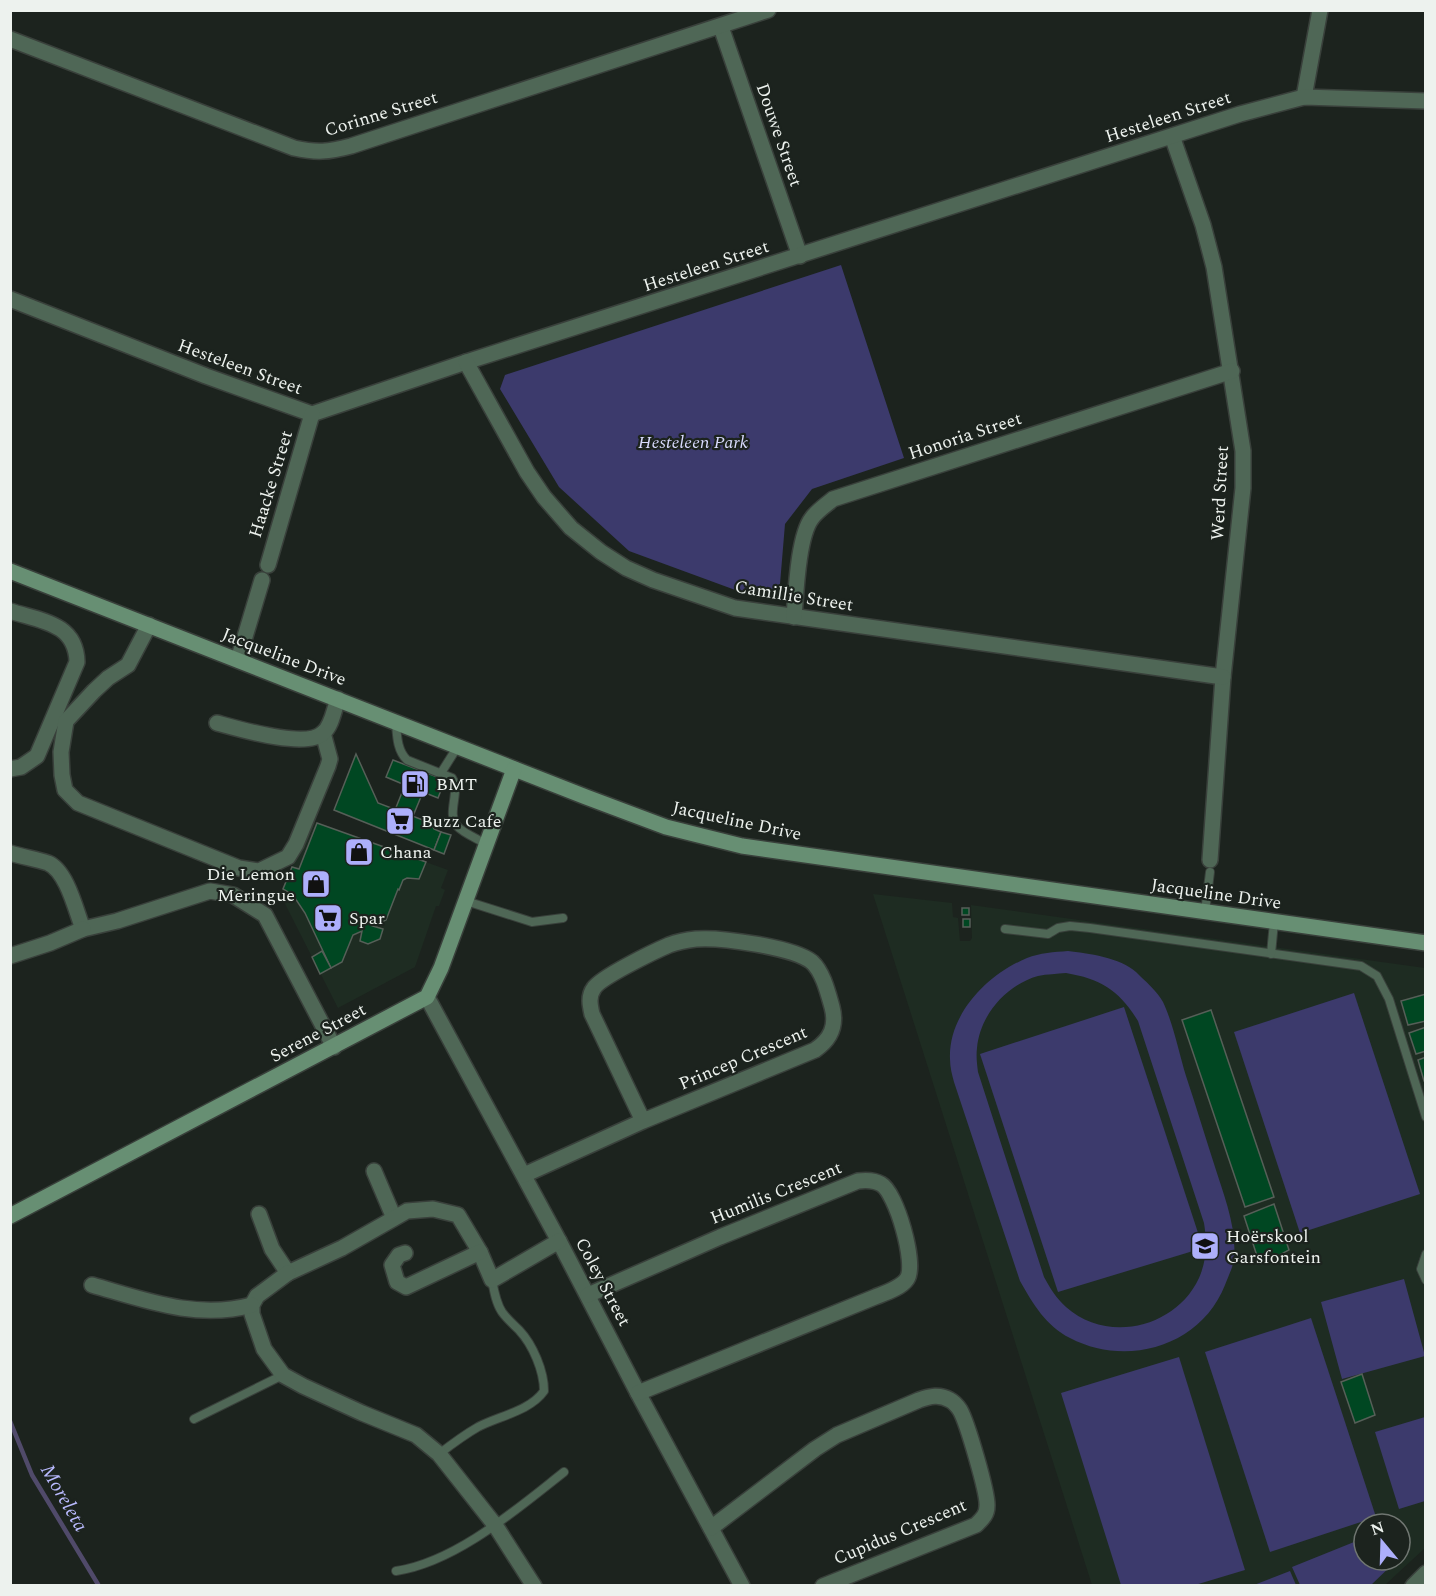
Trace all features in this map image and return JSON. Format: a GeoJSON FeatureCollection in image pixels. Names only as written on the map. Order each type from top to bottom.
{"type":"FeatureCollection","features":[{"type":"Feature","properties":{"kind":"street","name":"Corinne Street"},"geometry":{"type":"LineString","coordinates":[[10,39],[294,148],[314,153],[341,149],[768,10]]}},
{"type":"Feature","properties":{"kind":"street"},"geometry":{"type":"LineString","coordinates":[[1304,97],[1320,10]]}},
{"type":"Feature","properties":{"kind":"street","name":"Douwe Street"},"geometry":{"type":"LineString","coordinates":[[721,27],[800,256]]}},
{"type":"Feature","properties":{"kind":"street","name":"Hesteleen Street"},"geometry":{"type":"LineString","coordinates":[[10,299],[206,376],[312,414],[466,362],[1240,114],[1304,97],[1425,100]]}},
{"type":"Feature","properties":{"kind":"street","name":"Werd Street"},"geometry":{"type":"LineString","coordinates":[[1172,136],[1203,225],[1214,267],[1242,435],[1244,470],[1223,677],[1210,866]]}},
{"type":"Feature","properties":{"kind":"street","name":"Camillie Street"},"geometry":{"type":"LineString","coordinates":[[466,362],[527,472],[544,497],[571,528],[626,568],[693,595],[735,608],[1223,677]]}},
{"type":"Feature","properties":{"kind":"street","name":"Honoria Street"},"geometry":{"type":"LineString","coordinates":[[794,616],[806,527],[817,512],[833,499],[1232,371]]}},
{"type":"Feature","properties":{"kind":"street","name":"Haacke Street"},"geometry":{"type":"LineString","coordinates":[[268,565],[312,414]]}},
{"type":"Feature","properties":{"kind":"street","name":"Jacqueline Drive"},"geometry":{"type":"LineString","coordinates":[[10,571],[666,827],[742,846],[1425,943]]}},
{"type":"Feature","properties":{"kind":"street"},"geometry":{"type":"LineString","coordinates":[[238,660],[262,580]]}},
{"type":"Feature","properties":{"kind":"street"},"geometry":{"type":"LineString","coordinates":[[10,611],[66,632],[76,650],[77,662],[37,756],[21,767],[10,770]]}},
{"type":"Feature","properties":{"kind":"street"},"geometry":{"type":"LineString","coordinates":[[149,625],[128,666],[101,685],[66,721],[61,752],[62,775],[65,790],[78,803],[239,868],[259,871],[288,857],[297,844],[330,759],[323,733]]}},
{"type":"Feature","properties":{"kind":"street"},"geometry":{"type":"LineString","coordinates":[[218,723],[266,736],[312,739],[328,728],[338,699]]}},
{"type":"Feature","properties":{"kind":"street"},"geometry":{"type":"LineString","coordinates":[[427,998],[441,968],[514,769]]}},
{"type":"Feature","properties":{"kind":"street"},"geometry":{"type":"LineString","coordinates":[[10,853],[48,863],[56,868],[69,890],[82,929]]}},
{"type":"Feature","properties":{"kind":"street"},"geometry":{"type":"LineString","coordinates":[[10,956],[50,943],[82,929],[137,915],[202,893],[218,891],[233,895],[265,915],[334,1047]]}},
{"type":"Feature","properties":{"kind":"street","name":"Princep Crescent"},"geometry":{"type":"LineString","coordinates":[[524,1175],[643,1121],[815,1050],[824,1044],[830,1037],[834,1016],[822,978],[813,963],[794,953],[775,948],[696,939],[670,945],[600,981],[591,994],[592,1014],[643,1121]]}},
{"type":"Feature","properties":{"kind":"street","name":"Serene Street"},"geometry":{"type":"LineString","coordinates":[[10,1216],[427,998]]}},
{"type":"Feature","properties":{"kind":"street","name":"Coley Street"},"geometry":{"type":"LineString","coordinates":[[427,998],[560,1241],[638,1393],[742,1586]]}},
{"type":"Feature","properties":{"kind":"street"},"geometry":{"type":"LineString","coordinates":[[374,1171],[394,1218]]}},
{"type":"Feature","properties":{"kind":"street","name":"Humilis Crescent"},"geometry":{"type":"LineString","coordinates":[[588,1295],[720,1237],[858,1181],[870,1180],[882,1184],[891,1193],[910,1256],[911,1269],[907,1280],[892,1290],[638,1393]]}},
{"type":"Feature","properties":{"kind":"street"},"geometry":{"type":"LineString","coordinates":[[534,1586],[495,1525],[439,1454],[416,1435],[362,1413],[283,1375],[264,1349],[252,1314],[252,1305],[257,1296],[288,1273],[342,1248],[407,1211],[433,1209],[458,1215],[480,1252],[492,1280],[560,1241]]}},
{"type":"Feature","properties":{"kind":"street"},"geometry":{"type":"LineString","coordinates":[[259,1214],[272,1249],[288,1273]]}},
{"type":"Feature","properties":{"kind":"street"},"geometry":{"type":"LineString","coordinates":[[405,1253],[399,1255],[392,1265],[397,1282],[406,1287],[480,1252]]}},
{"type":"Feature","properties":{"kind":"street"},"geometry":{"type":"LineString","coordinates":[[92,1285],[170,1307],[223,1311],[252,1305]]}},
{"type":"Feature","properties":{"kind":"street","name":"Cupidus Crescent"},"geometry":{"type":"LineString","coordinates":[[711,1528],[793,1468],[815,1449],[837,1435],[925,1398],[942,1396],[952,1401],[960,1410],[964,1420],[980,1471],[987,1505],[985,1516],[976,1525],[823,1586]]}},
{"type":"Feature","properties":{"kind":"street"},"geometry":{"type":"LineString","coordinates":[[1413,1586],[1425,1573]]}},
{"type":"Feature","properties":{"kind":"lane"},"geometry":{"type":"LineString","coordinates":[[396,722],[397,739],[402,755],[407,760],[452,778],[456,784],[453,814],[457,826],[486,844]]}},
{"type":"Feature","properties":{"kind":"lane"},"geometry":{"type":"LineString","coordinates":[[441,773],[458,746]]}},
{"type":"Feature","properties":{"kind":"lane"},"geometry":{"type":"LineString","coordinates":[[1205,912],[1210,866]]}},
{"type":"Feature","properties":{"kind":"lane"},"geometry":{"type":"LineString","coordinates":[[465,901],[532,922],[563,918]]}},
{"type":"Feature","properties":{"kind":"lane"},"geometry":{"type":"LineString","coordinates":[[1271,954],[1274,922]]}},
{"type":"Feature","properties":{"kind":"lane"},"geometry":{"type":"LineString","coordinates":[[1005,929],[1048,934],[1058,928],[1070,926],[1362,966],[1377,976],[1389,999],[1422,1092],[1425,1117]]}},
{"type":"Feature","properties":{"kind":"lane"},"geometry":{"type":"LineString","coordinates":[[1425,1254],[1421,1269],[1425,1281]]}},
{"type":"Feature","properties":{"kind":"lane"},"geometry":{"type":"LineString","coordinates":[[439,1454],[459,1438],[477,1428],[532,1403],[544,1391],[540,1367],[520,1331],[502,1313],[492,1280]]}},
{"type":"Feature","properties":{"kind":"lane"},"geometry":{"type":"LineString","coordinates":[[194,1419],[283,1375]]}},
{"type":"Feature","properties":{"kind":"lane"},"geometry":{"type":"LineString","coordinates":[[396,1571],[415,1568],[440,1559],[495,1525],[564,1472]]}},
{"type":"Feature","properties":{"kind":"shaded area"},"geometry":{"type":"Polygon","coordinates":[[[312,821],[448,870],[441,888],[445,890],[439,906],[436,906],[415,967],[338,1008],[280,894],[312,821]]]}},
{"type":"Feature","properties":{"kind":"shaded area","name":"Hoërskool Garsfontein"},"geometry":{"type":"Polygon","coordinates":[[[873,894],[952,903],[953,917],[958,918],[960,941],[970,941],[972,938],[971,905],[1425,968],[1425,1548],[1412,1560],[1412,1512],[1352,1512],[1352,1572],[1399,1572],[1385,1585],[1092,1585],[873,894]]]}},
{"type":"Feature","properties":{"kind":"green space","name":"Hesteleen Park"},"geometry":{"type":"Polygon","coordinates":[[[841,265],[904,458],[812,489],[785,524],[780,584],[763,595],[738,591],[629,551],[559,487],[500,389],[505,375],[841,265]]]}},
{"type":"Feature","properties":{"kind":"green space"},"geometry":{"type":"Polygon","coordinates":[[[1068,951],[1094,955],[1130,967],[1161,998],[1173,1029],[1232,1223],[1233,1262],[1214,1306],[1199,1323],[1160,1346],[1115,1351],[1092,1347],[1061,1333],[1035,1306],[1020,1281],[951,1071],[951,1042],[956,1026],[963,1011],[985,985],[1012,965],[1027,958],[1068,951]],[[1066,973],[1038,976],[1015,986],[1005,994],[983,1024],[977,1054],[978,1072],[1044,1277],[1051,1289],[1066,1307],[1083,1318],[1101,1325],[1120,1327],[1139,1325],[1158,1319],[1174,1309],[1188,1295],[1199,1278],[1205,1258],[1204,1223],[1138,1021],[1124,1001],[1108,988],[1066,973]]]}},
{"type":"Feature","properties":{"kind":"green space"},"geometry":{"type":"Polygon","coordinates":[[[1354,993],[1420,1194],[1300,1233],[1234,1032],[1354,993]]]}},
{"type":"Feature","properties":{"kind":"green space"},"geometry":{"type":"Polygon","coordinates":[[[1124,1007],[1203,1248],[1058,1292],[980,1054],[1124,1007]]]}},
{"type":"Feature","properties":{"kind":"green space"},"geometry":{"type":"Polygon","coordinates":[[[1404,1279],[1425,1356],[1342,1379],[1321,1302],[1404,1279]]]}},
{"type":"Feature","properties":{"kind":"green space"},"geometry":{"type":"Polygon","coordinates":[[[1311,1318],[1374,1512],[1352,1512],[1352,1525],[1270,1552],[1205,1352],[1311,1318]]]}},
{"type":"Feature","properties":{"kind":"green space"},"geometry":{"type":"Polygon","coordinates":[[[1179,1357],[1245,1570],[1195,1585],[1121,1585],[1061,1393],[1179,1357]]]}},
{"type":"Feature","properties":{"kind":"green space"},"geometry":{"type":"Polygon","coordinates":[[[1425,1417],[1425,1501],[1399,1509],[1375,1432],[1425,1417]]]}},
{"type":"Feature","properties":{"kind":"green space"},"geometry":{"type":"Polygon","coordinates":[[[1352,1543],[1352,1572],[1385,1572],[1371,1585],[1300,1585],[1292,1567],[1352,1543]]]}},
{"type":"Feature","properties":{"kind":"green space"},"geometry":{"type":"Polygon","coordinates":[[[1290,1571],[1296,1585],[1254,1585],[1290,1571]]]}},
{"type":"Feature","properties":{"kind":"building"},"geometry":{"type":"Polygon","coordinates":[[[356,754],[378,803],[428,822],[429,819],[434,829],[441,832],[434,850],[334,810],[356,754]]]}},
{"type":"Feature","properties":{"kind":"building"},"geometry":{"type":"Polygon","coordinates":[[[393,760],[445,780],[438,798],[423,792],[413,816],[395,810],[405,785],[386,777],[393,760]]]}},
{"type":"Feature","properties":{"kind":"building"},"geometry":{"type":"Polygon","coordinates":[[[317,823],[426,862],[419,879],[403,880],[386,920],[373,926],[383,929],[380,939],[368,944],[360,941],[362,931],[353,935],[342,962],[331,968],[305,913],[293,895],[283,889],[292,867],[299,869],[317,823]]]}},
{"type":"Feature","properties":{"kind":"building"},"geometry":{"type":"Polygon","coordinates":[[[441,832],[451,835],[444,854],[434,850],[441,832]]]}},
{"type":"Feature","properties":{"kind":"building"},"geometry":{"type":"Polygon","coordinates":[[[962,908],[969,908],[969,915],[962,915],[962,908]]]}},
{"type":"Feature","properties":{"kind":"building"},"geometry":{"type":"Polygon","coordinates":[[[963,919],[970,919],[970,927],[963,927],[963,919]]]}},
{"type":"Feature","properties":{"kind":"building"},"geometry":{"type":"Polygon","coordinates":[[[322,951],[331,968],[320,974],[312,957],[322,951]]]}},
{"type":"Feature","properties":{"kind":"building"},"geometry":{"type":"Polygon","coordinates":[[[1426,994],[1426,1021],[1408,1025],[1401,1001],[1426,994]]]}},
{"type":"Feature","properties":{"kind":"building"},"geometry":{"type":"Polygon","coordinates":[[[1211,1010],[1274,1197],[1245,1207],[1182,1020],[1211,1010]]]}},
{"type":"Feature","properties":{"kind":"building"},"geometry":{"type":"Polygon","coordinates":[[[1426,1027],[1426,1051],[1416,1054],[1409,1033],[1426,1027]]]}},
{"type":"Feature","properties":{"kind":"building"},"geometry":{"type":"Polygon","coordinates":[[[1426,1057],[1426,1081],[1424,1081],[1418,1060],[1426,1057]]]}},
{"type":"Feature","properties":{"kind":"building"},"geometry":{"type":"Polygon","coordinates":[[[1274,1204],[1289,1250],[1276,1257],[1275,1254],[1258,1259],[1244,1216],[1274,1204]]]}},
{"type":"Feature","properties":{"kind":"building"},"geometry":{"type":"Polygon","coordinates":[[[1362,1374],[1375,1415],[1355,1423],[1341,1382],[1362,1374]]]}},
{"type":"Feature","properties":{"kind":"waterway","name":"Moreleta"},"geometry":{"type":"LineString","coordinates":[[10,1421],[32,1475],[99,1586]]}},
{"type":"Feature","properties":{"kind":"place","name":"BMT"},"geometry":{"type":"Point","coordinates":[415,784]}},
{"type":"Feature","properties":{"kind":"place","name":"Buzz Cafe"},"geometry":{"type":"Point","coordinates":[400,821]}},
{"type":"Feature","properties":{"kind":"place","name":"Chana"},"geometry":{"type":"Point","coordinates":[359,852]}},
{"type":"Feature","properties":{"kind":"place","name":"Die Lemon Meringue"},"geometry":{"type":"Point","coordinates":[316,884]}},
{"type":"Feature","properties":{"kind":"place","name":"Spar"},"geometry":{"type":"Point","coordinates":[328,918]}},
{"type":"Feature","properties":{"kind":"place","name":"Hoërskool Garsfontein"},"geometry":{"type":"Point","coordinates":[1205,1246]}}]}
